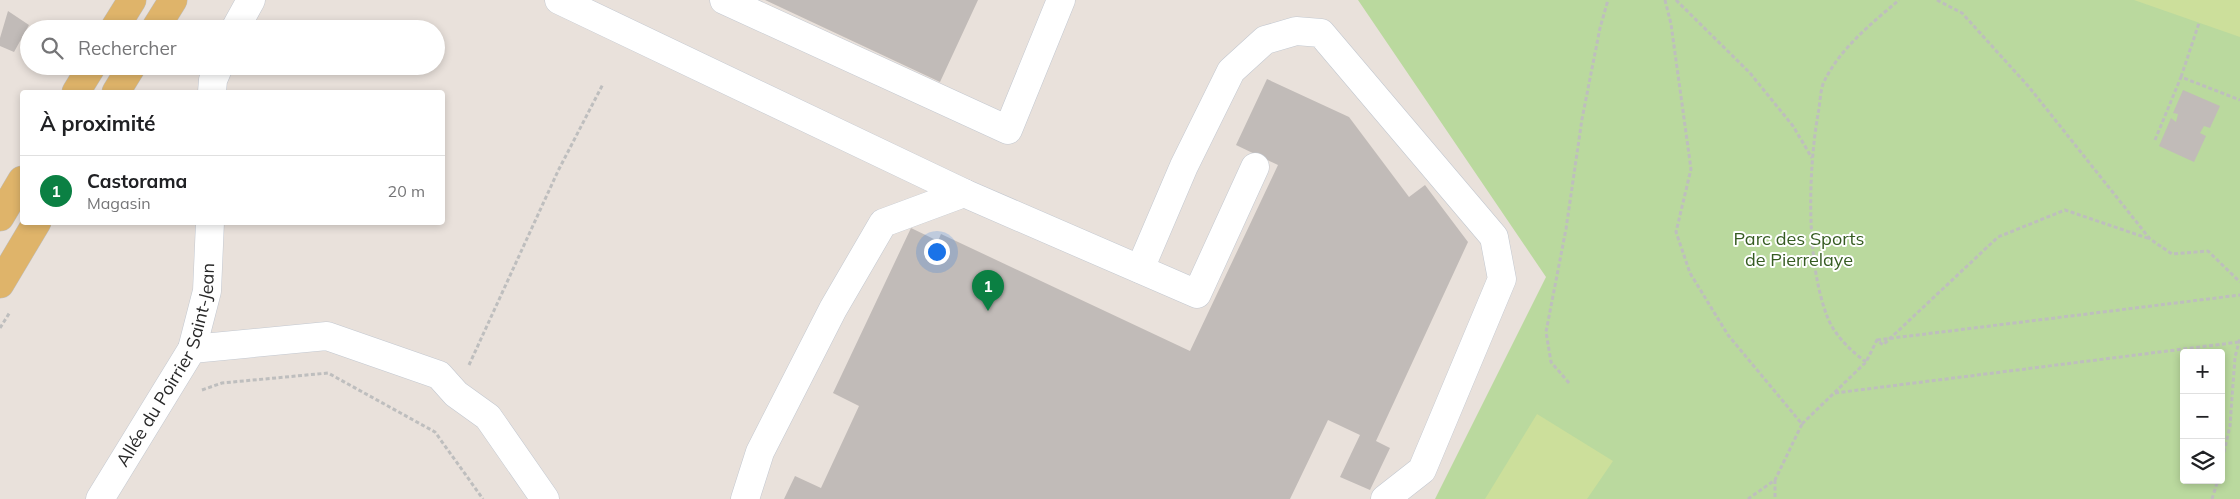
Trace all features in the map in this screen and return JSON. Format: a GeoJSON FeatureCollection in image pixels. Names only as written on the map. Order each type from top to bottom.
{"type":"FeatureCollection","features":[{"type":"Feature","properties":{"kind":"main road"},"geometry":{"type":"LineString","coordinates":[[120,20],[132,0]]}},
{"type":"Feature","properties":{"kind":"main road"},"geometry":{"type":"LineString","coordinates":[[161,20],[173,0]]}},
{"type":"Feature","properties":{"kind":"main road"},"geometry":{"type":"LineString","coordinates":[[117,90],[126,75]]}},
{"type":"Feature","properties":{"kind":"main road"},"geometry":{"type":"LineString","coordinates":[[0,217],[20,183]]}},
{"type":"Feature","properties":{"kind":"main road"},"geometry":{"type":"LineString","coordinates":[[0,284],[35,225]]}},
{"type":"Feature","properties":{"kind":"street"},"geometry":{"type":"LineString","coordinates":[[240,20],[251,0]]}},
{"type":"Feature","properties":{"kind":"street"},"geometry":{"type":"LineString","coordinates":[[559,0],[964,193],[1197,294],[1255,167]]}},
{"type":"Feature","properties":{"kind":"street"},"geometry":{"type":"LineString","coordinates":[[724,0],[1008,130],[1062,0]]}},
{"type":"Feature","properties":{"kind":"street"},"geometry":{"type":"LineString","coordinates":[[1140,269],[1184,166],[1231,71],[1265,40],[1296,31],[1321,33],[1494,237],[1502,279],[1422,470],[1385,499]]}},
{"type":"Feature","properties":{"kind":"street"},"geometry":{"type":"LineString","coordinates":[[212,90],[212,80],[214,75]]}},
{"type":"Feature","properties":{"kind":"street"},"geometry":{"type":"LineString","coordinates":[[745,499],[760,452],[834,309],[883,223],[964,193]]}},
{"type":"Feature","properties":{"kind":"street","name":"Allée du Poirrier Saint-Jean"},"geometry":{"type":"LineString","coordinates":[[100,499],[192,350],[207,291],[210,225]]}},
{"type":"Feature","properties":{"kind":"street"},"geometry":{"type":"LineString","coordinates":[[192,350],[248,342],[327,336],[439,375],[456,394],[488,417],[545,499]]}},
{"type":"Feature","properties":{"kind":"path"},"geometry":{"type":"LineString","coordinates":[[1569,383],[1550,362],[1546,332],[1566,229],[1582,119],[1600,28],[1608,0]]}},
{"type":"Feature","properties":{"kind":"path"},"geometry":{"type":"LineString","coordinates":[[1665,0],[1671,24],[1691,169],[1676,232],[1690,273],[1728,335],[1802,424]]}},
{"type":"Feature","properties":{"kind":"path"},"geometry":{"type":"LineString","coordinates":[[1676,0],[1750,74],[1794,126],[1812,159]]}},
{"type":"Feature","properties":{"kind":"path"},"geometry":{"type":"LineString","coordinates":[[1866,362],[1850,350],[1827,318],[1815,271],[1810,187],[1812,159],[1823,84],[1843,52],[1899,0]]}},
{"type":"Feature","properties":{"kind":"path"},"geometry":{"type":"LineString","coordinates":[[1937,0],[1962,13],[2029,87],[2150,239]]}},
{"type":"Feature","properties":{"kind":"path"},"geometry":{"type":"LineString","coordinates":[[2155,140],[2181,77],[2199,23]]}},
{"type":"Feature","properties":{"kind":"path"},"geometry":{"type":"LineString","coordinates":[[2181,77],[2240,100]]}},
{"type":"Feature","properties":{"kind":"path"},"geometry":{"type":"LineString","coordinates":[[456,394],[558,171],[603,84]]}},
{"type":"Feature","properties":{"kind":"path"},"geometry":{"type":"LineString","coordinates":[[1877,340],[1883,345],[1998,237],[2065,210],[2150,239],[2172,254],[2208,251],[2240,282]]}},
{"type":"Feature","properties":{"kind":"path"},"geometry":{"type":"LineString","coordinates":[[1877,340],[2240,295]]}},
{"type":"Feature","properties":{"kind":"path"},"geometry":{"type":"LineString","coordinates":[[1775,499],[1775,480],[1802,424],[1866,362],[1877,340]]}},
{"type":"Feature","properties":{"kind":"path"},"geometry":{"type":"LineString","coordinates":[[1834,393],[2239,340],[2235,357],[2230,426],[2225,448]]}},
{"type":"Feature","properties":{"kind":"path"},"geometry":{"type":"LineString","coordinates":[[172,382],[193,393],[222,383],[328,373],[435,432],[483,499]]}},
{"type":"Feature","properties":{"kind":"path"},"geometry":{"type":"LineString","coordinates":[[1748,499],[1775,480]]}},
{"type":"Feature","properties":{"kind":"path"},"geometry":{"type":"LineString","coordinates":[[2212,499],[2217,484]]}},
{"type":"Feature","properties":{"kind":"green space","name":"Parc des Sports de Pierrelaye"},"geometry":{"type":"Polygon","coordinates":[[[1358,0],[2240,0],[2240,499],[1435,499],[1546,277],[1358,0]]]}},
{"type":"Feature","properties":{"kind":"green space"},"geometry":{"type":"Polygon","coordinates":[[[2134,0],[2240,0],[2240,37],[2134,0]]]}},
{"type":"Feature","properties":{"kind":"green space"},"geometry":{"type":"Polygon","coordinates":[[[1537,414],[1613,461],[1587,499],[1485,499],[1537,414]]]}},
{"type":"Feature","properties":{"kind":"building"},"geometry":{"type":"Polygon","coordinates":[[[765,0],[978,0],[940,82],[765,0]]]}},
{"type":"Feature","properties":{"kind":"building"},"geometry":{"type":"Polygon","coordinates":[[[8,11],[22,20],[20,41],[14,52],[0,46],[0,38],[8,11]]]}},
{"type":"Feature","properties":{"kind":"building"},"geometry":{"type":"Polygon","coordinates":[[[1267,79],[1349,117],[1409,197],[1425,185],[1468,242],[1376,441],[1390,448],[1370,490],[1340,477],[1360,435],[1328,420],[1290,499],[784,499],[795,476],[821,488],[859,406],[833,393],[911,228],[938,241],[941,234],[1190,351],[1278,165],[1236,145],[1267,79]]]}},
{"type":"Feature","properties":{"kind":"building"},"geometry":{"type":"Polygon","coordinates":[[[2183,90],[2220,106],[2210,128],[2204,126],[2200,133],[2206,136],[2194,162],[2159,146],[2171,118],[2176,122],[2178,114],[2173,113],[2183,90]]]}},
{"type":"Feature","properties":{"kind":"place","name":"Castorama"},"geometry":{"type":"Point","coordinates":[988,311]}}]}
